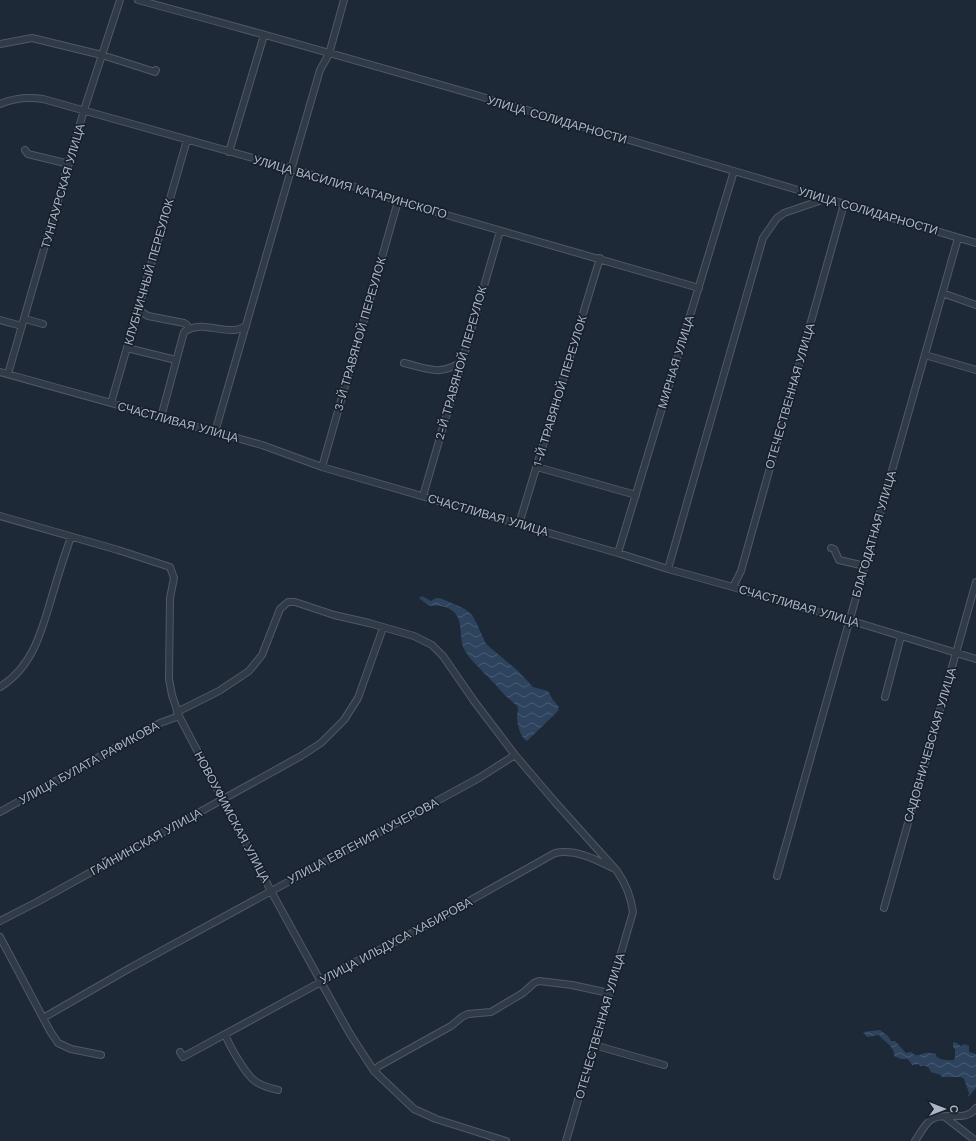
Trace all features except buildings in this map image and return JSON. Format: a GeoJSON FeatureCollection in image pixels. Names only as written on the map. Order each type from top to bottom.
{"type":"FeatureCollection","features":[{"type":"Feature","properties":{"kind":"street","name":"ТУНГАУРСКАЯ УЛИЦА"},"geometry":{"type":"LineString","coordinates":[[8,374],[84,110],[120,0]]}},
{"type":"Feature","properties":{"kind":"street","name":"УЛИЦА СОЛИДАРНОСТИ"},"geometry":{"type":"LineString","coordinates":[[138,0],[734,171],[976,243]]}},
{"type":"Feature","properties":{"kind":"street"},"geometry":{"type":"LineString","coordinates":[[216,432],[320,70],[329,54],[344,0]]}},
{"type":"Feature","properties":{"kind":"street"},"geometry":{"type":"LineString","coordinates":[[229,152],[264,35]]}},
{"type":"Feature","properties":{"kind":"street"},"geometry":{"type":"LineString","coordinates":[[0,44],[32,38],[102,56],[155,72],[156,70]]}},
{"type":"Feature","properties":{"kind":"street","name":"УЛИЦА ВАСИЛИЯ КАТАРИНСКОГО"},"geometry":{"type":"LineString","coordinates":[[0,104],[18,98],[29,97],[43,99],[370,191],[398,201],[600,258],[699,288]]}},
{"type":"Feature","properties":{"kind":"street","name":"КЛУБНИЧНЫЙ ПЕРЕУЛОК"},"geometry":{"type":"LineString","coordinates":[[111,404],[187,140]]}},
{"type":"Feature","properties":{"kind":"street"},"geometry":{"type":"LineString","coordinates":[[25,150],[28,154],[69,164]]}},
{"type":"Feature","properties":{"kind":"street","name":"МИРНАЯ УЛИЦА"},"geometry":{"type":"LineString","coordinates":[[618,553],[734,171]]}},
{"type":"Feature","properties":{"kind":"street"},"geometry":{"type":"LineString","coordinates":[[668,569],[763,238],[777,218],[784,213],[819,201],[823,198]]}},
{"type":"Feature","properties":{"kind":"street","name":"3-Й ТРАВЯНОЙ ПЕРЕУЛОК"},"geometry":{"type":"LineString","coordinates":[[322,467],[398,201]]}},
{"type":"Feature","properties":{"kind":"street","name":"ОТЕЧЕСТВЕННАЯ УЛИЦА"},"geometry":{"type":"LineString","coordinates":[[733,587],[741,571],[844,204]]}},
{"type":"Feature","properties":{"kind":"street","name":"2-Й ТРАВЯНОЙ ПЕРЕУЛОК"},"geometry":{"type":"LineString","coordinates":[[423,496],[500,231]]}},
{"type":"Feature","properties":{"kind":"street","name":"БЛАГОДАТНАЯ УЛИЦА"},"geometry":{"type":"LineString","coordinates":[[777,876],[958,238]]}},
{"type":"Feature","properties":{"kind":"street","name":"1-Й ТРАВЯНОЙ ПЕРЕУЛОК"},"geometry":{"type":"LineString","coordinates":[[520,524],[600,258]]}},
{"type":"Feature","properties":{"kind":"street"},"geometry":{"type":"LineString","coordinates":[[942,293],[976,305]]}},
{"type":"Feature","properties":{"kind":"street"},"geometry":{"type":"LineString","coordinates":[[139,308],[140,311],[148,316],[184,323],[187,325],[189,330]]}},
{"type":"Feature","properties":{"kind":"street"},"geometry":{"type":"LineString","coordinates":[[24,318],[43,324]]}},
{"type":"Feature","properties":{"kind":"street"},"geometry":{"type":"LineString","coordinates":[[0,320],[22,326]]}},
{"type":"Feature","properties":{"kind":"street"},"geometry":{"type":"LineString","coordinates":[[161,417],[184,332],[202,326],[235,330],[246,326]]}},
{"type":"Feature","properties":{"kind":"street"},"geometry":{"type":"LineString","coordinates":[[128,348],[176,360]]}},
{"type":"Feature","properties":{"kind":"street"},"geometry":{"type":"LineString","coordinates":[[925,355],[976,370]]}},
{"type":"Feature","properties":{"kind":"street"},"geometry":{"type":"LineString","coordinates":[[404,364],[443,371],[462,362]]}},
{"type":"Feature","properties":{"kind":"street","name":"СЧАСТЛИВАЯ УЛИЦА"},"geometry":{"type":"LineString","coordinates":[[0,372],[262,445],[322,467],[520,524],[668,569],[850,620],[976,659]]}},
{"type":"Feature","properties":{"kind":"street"},"geometry":{"type":"LineString","coordinates":[[537,466],[636,495]]}},
{"type":"Feature","properties":{"kind":"street","name":"НОВОУФИМСКАЯ УЛИЦА"},"geometry":{"type":"LineString","coordinates":[[0,516],[118,550],[170,567],[174,578],[170,598],[169,679],[178,714],[222,800],[350,1034],[374,1071],[414,1109],[436,1119],[506,1141]]}},
{"type":"Feature","properties":{"kind":"street"},"geometry":{"type":"LineString","coordinates":[[0,687],[9,682],[22,667],[34,649],[45,621],[71,537]]}},
{"type":"Feature","properties":{"kind":"street"},"geometry":{"type":"LineString","coordinates":[[831,548],[834,549],[838,560],[865,566]]}},
{"type":"Feature","properties":{"kind":"street","name":"САДОВНИЧЕВСКАЯ УЛИЦА"},"geometry":{"type":"LineString","coordinates":[[884,908],[976,582]]}},
{"type":"Feature","properties":{"kind":"street","name":"УЛИЦА БУЛАТА РАФИКОВА"},"geometry":{"type":"LineString","coordinates":[[0,812],[219,691],[249,671],[262,655],[280,609],[288,602],[295,602],[334,615],[369,623],[383,628]]}},
{"type":"Feature","properties":{"kind":"street"},"geometry":{"type":"LineString","coordinates":[[383,628],[414,636],[432,645],[443,656],[474,702],[514,755],[618,871]]}},
{"type":"Feature","properties":{"kind":"street","name":"ГАЙНИНСКАЯ УЛИЦА"},"geometry":{"type":"LineString","coordinates":[[0,921],[38,902],[222,800],[301,756],[321,743],[344,720],[358,698],[383,628]]}},
{"type":"Feature","properties":{"kind":"street"},"geometry":{"type":"LineString","coordinates":[[886,697],[901,636]]}},
{"type":"Feature","properties":{"kind":"street","name":"УЛИЦА ЕВГЕНИЯ КУЧЕРОВА"},"geometry":{"type":"LineString","coordinates":[[43,1018],[130,968],[480,778],[514,755]]}},
{"type":"Feature","properties":{"kind":"street","name":"УЛИЦА ИЛЬДУСА ХАБИРОВА"},"geometry":{"type":"LineString","coordinates":[[180,1052],[183,1057],[321,982],[341,969],[405,937],[555,853],[570,852],[584,855],[618,871]]}},
{"type":"Feature","properties":{"kind":"street","name":"ОТЕЧЕСТВЕННАЯ УЛИЦА"},"geometry":{"type":"LineString","coordinates":[[566,1141],[633,912],[628,890],[618,871]]}},
{"type":"Feature","properties":{"kind":"street"},"geometry":{"type":"LineString","coordinates":[[0,937],[58,1043],[71,1049],[101,1055]]}},
{"type":"Feature","properties":{"kind":"street"},"geometry":{"type":"LineString","coordinates":[[374,1071],[379,1066],[451,1026],[462,1017],[468,1014],[491,1012],[523,993],[534,983],[539,981],[601,990],[609,994]]}},
{"type":"Feature","properties":{"kind":"street"},"geometry":{"type":"LineString","coordinates":[[225,1034],[250,1076],[255,1081],[278,1090]]}},
{"type":"Feature","properties":{"kind":"street"},"geometry":{"type":"LineString","coordinates":[[594,1045],[664,1065]]}},
{"type":"Feature","properties":{"kind":"street"},"geometry":{"type":"LineString","coordinates":[[915,1141],[933,1118],[967,1115],[974,1112],[976,1108]]}},
{"type":"Feature","properties":{"kind":"street"},"geometry":{"type":"LineString","coordinates":[[944,1116],[976,1141]]}},
{"type":"Feature","properties":{"kind":"water"},"geometry":{"type":"Polygon","coordinates":[[[422,596],[431,601],[436,598],[440,598],[465,609],[472,615],[486,644],[517,670],[533,687],[548,691],[559,707],[558,711],[527,741],[522,737],[518,726],[517,706],[502,693],[466,653],[463,645],[459,621],[455,613],[443,606],[429,606],[419,598],[422,596]]]}},
{"type":"Feature","properties":{"kind":"water"},"geometry":{"type":"Polygon","coordinates":[[[880,1030],[888,1036],[891,1041],[895,1041],[906,1053],[911,1052],[917,1055],[930,1053],[937,1054],[935,1055],[941,1059],[954,1060],[955,1049],[953,1047],[953,1043],[955,1042],[961,1046],[964,1044],[969,1046],[969,1052],[976,1054],[976,1088],[968,1097],[969,1093],[964,1079],[961,1077],[942,1077],[941,1075],[931,1072],[928,1067],[920,1066],[919,1064],[912,1065],[908,1059],[901,1059],[894,1056],[893,1049],[879,1035],[867,1037],[863,1032],[880,1030]]]}}]}
